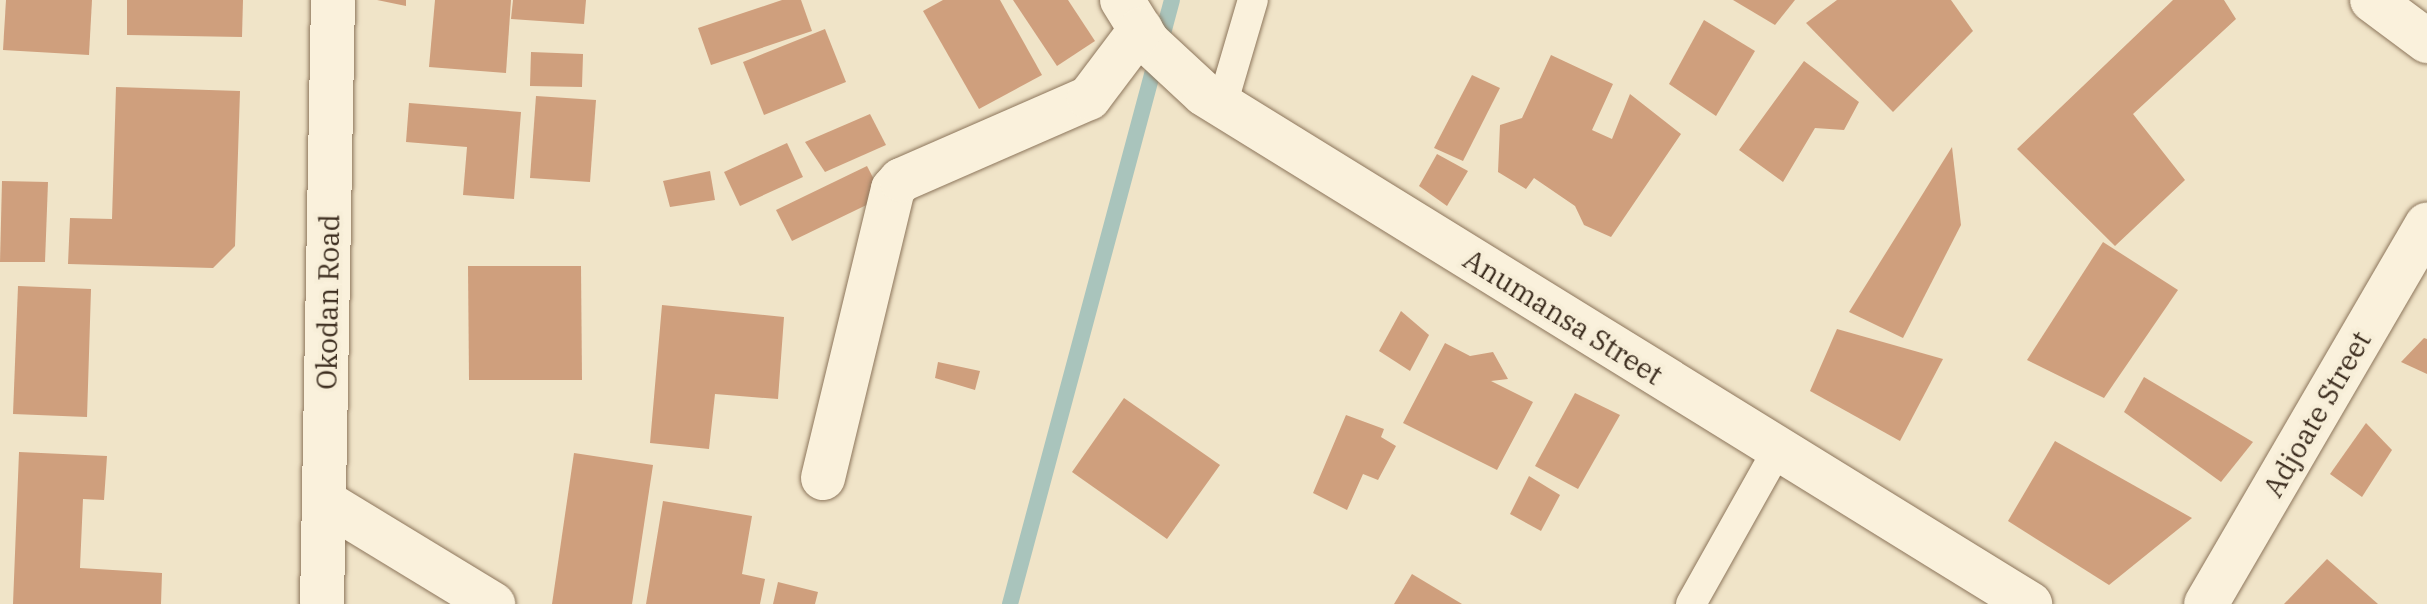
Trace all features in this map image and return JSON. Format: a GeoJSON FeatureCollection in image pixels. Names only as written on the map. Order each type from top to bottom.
{"type":"FeatureCollection","features":[{"type":"Feature","properties":{"kind":"street","name":"Okodan Road"},"geometry":{"type":"LineString","coordinates":[[322,604],[333,0]]}},
{"type":"Feature","properties":{"kind":"street"},"geometry":{"type":"LineString","coordinates":[[2372,0],[2427,41]]}},
{"type":"Feature","properties":{"kind":"street"},"geometry":{"type":"LineString","coordinates":[[823,478],[893,189],[901,180],[1089,98],[1137,24]]}},
{"type":"Feature","properties":{"kind":"street","name":"Anumansa Street"},"geometry":{"type":"LineString","coordinates":[[1137,24],[1213,99],[1777,451],[2030,604]]}},
{"type":"Feature","properties":{"kind":"street","name":"Adjoate Street"},"geometry":{"type":"LineString","coordinates":[[2206,604],[2427,225]]}},
{"type":"Feature","properties":{"kind":"street"},"geometry":{"type":"LineString","coordinates":[[325,502],[493,604]]}},
{"type":"Feature","properties":{"kind":"lane"},"geometry":{"type":"LineString","coordinates":[[1213,99],[1253,0]]}},
{"type":"Feature","properties":{"kind":"lane"},"geometry":{"type":"LineString","coordinates":[[1691,604],[1777,451]]}},
{"type":"Feature","properties":{"kind":"building"},"geometry":{"type":"Polygon","coordinates":[[[6,0],[92,0],[89,55],[3,50],[6,0]]]}},
{"type":"Feature","properties":{"kind":"building"},"geometry":{"type":"Polygon","coordinates":[[[127,0],[243,0],[242,37],[127,35],[127,0]]]}},
{"type":"Feature","properties":{"kind":"building"},"geometry":{"type":"Polygon","coordinates":[[[377,0],[406,0],[406,6],[377,0]]]}},
{"type":"Feature","properties":{"kind":"building"},"geometry":{"type":"Polygon","coordinates":[[[435,0],[511,0],[506,73],[429,67],[435,0]]]}},
{"type":"Feature","properties":{"kind":"building"},"geometry":{"type":"Polygon","coordinates":[[[513,0],[586,0],[584,24],[511,19],[513,0]]]}},
{"type":"Feature","properties":{"kind":"building"},"geometry":{"type":"Polygon","coordinates":[[[782,0],[801,0],[812,31],[711,65],[698,28],[782,0]]]}},
{"type":"Feature","properties":{"kind":"building"},"geometry":{"type":"Polygon","coordinates":[[[943,0],[1000,0],[1042,75],[979,109],[923,11],[943,0]]]}},
{"type":"Feature","properties":{"kind":"building"},"geometry":{"type":"Polygon","coordinates":[[[1013,0],[1068,0],[1095,41],[1057,66],[1013,0]]]}},
{"type":"Feature","properties":{"kind":"building"},"geometry":{"type":"Polygon","coordinates":[[[1733,0],[1795,0],[1775,25],[1733,0]]]}},
{"type":"Feature","properties":{"kind":"building"},"geometry":{"type":"Polygon","coordinates":[[[1837,0],[1951,0],[1973,31],[1893,112],[1806,23],[1837,0]]]}},
{"type":"Feature","properties":{"kind":"building"},"geometry":{"type":"Polygon","coordinates":[[[2173,0],[2224,0],[2236,19],[2133,114],[2185,180],[2115,246],[2017,149],[2173,0]]]}},
{"type":"Feature","properties":{"kind":"building"},"geometry":{"type":"Polygon","coordinates":[[[1704,20],[1755,51],[1716,116],[1669,84],[1704,20]]]}},
{"type":"Feature","properties":{"kind":"building"},"geometry":{"type":"Polygon","coordinates":[[[825,29],[846,82],[764,115],[743,62],[825,29]]]}},
{"type":"Feature","properties":{"kind":"building"},"geometry":{"type":"Polygon","coordinates":[[[531,52],[583,54],[582,87],[530,86],[531,52]]]}},
{"type":"Feature","properties":{"kind":"building"},"geometry":{"type":"Polygon","coordinates":[[[1551,55],[1613,84],[1592,130],[1612,139],[1630,94],[1681,134],[1611,237],[1584,225],[1575,206],[1534,178],[1526,189],[1498,172],[1500,125],[1522,118],[1551,55]]]}},
{"type":"Feature","properties":{"kind":"building"},"geometry":{"type":"Polygon","coordinates":[[[1804,61],[1859,102],[1844,130],[1815,128],[1783,182],[1739,150],[1804,61]]]}},
{"type":"Feature","properties":{"kind":"building"},"geometry":{"type":"Polygon","coordinates":[[[1472,75],[1500,88],[1463,161],[1434,148],[1472,75]]]}},
{"type":"Feature","properties":{"kind":"building"},"geometry":{"type":"Polygon","coordinates":[[[116,87],[240,91],[235,246],[213,268],[68,264],[70,218],[112,219],[116,87]]]}},
{"type":"Feature","properties":{"kind":"building"},"geometry":{"type":"Polygon","coordinates":[[[536,96],[596,100],[590,182],[530,178],[536,96]]]}},
{"type":"Feature","properties":{"kind":"building"},"geometry":{"type":"Polygon","coordinates":[[[409,103],[521,112],[514,199],[463,195],[467,147],[406,142],[409,103]]]}},
{"type":"Feature","properties":{"kind":"building"},"geometry":{"type":"Polygon","coordinates":[[[870,114],[886,145],[825,172],[805,142],[870,114]]]}},
{"type":"Feature","properties":{"kind":"building"},"geometry":{"type":"Polygon","coordinates":[[[787,143],[803,177],[740,206],[724,172],[787,143]]]}},
{"type":"Feature","properties":{"kind":"building"},"geometry":{"type":"Polygon","coordinates":[[[1952,147],[1961,225],[1903,338],[1849,312],[1952,147]]]}},
{"type":"Feature","properties":{"kind":"building"},"geometry":{"type":"Polygon","coordinates":[[[1437,154],[1468,171],[1447,206],[1419,186],[1437,154]]]}},
{"type":"Feature","properties":{"kind":"building"},"geometry":{"type":"Polygon","coordinates":[[[867,166],[883,197],[792,241],[776,210],[867,166]]]}},
{"type":"Feature","properties":{"kind":"building"},"geometry":{"type":"Polygon","coordinates":[[[710,171],[715,200],[670,207],[663,181],[710,171]]]}},
{"type":"Feature","properties":{"kind":"building"},"geometry":{"type":"Polygon","coordinates":[[[2,181],[48,182],[45,262],[0,262],[2,181]]]}},
{"type":"Feature","properties":{"kind":"building"},"geometry":{"type":"Polygon","coordinates":[[[2103,242],[2178,290],[2104,398],[2027,360],[2103,242]]]}},
{"type":"Feature","properties":{"kind":"building"},"geometry":{"type":"Polygon","coordinates":[[[468,266],[581,266],[582,380],[469,380],[468,266]]]}},
{"type":"Feature","properties":{"kind":"building"},"geometry":{"type":"Polygon","coordinates":[[[18,286],[91,289],[87,417],[13,414],[18,286]]]}},
{"type":"Feature","properties":{"kind":"building"},"geometry":{"type":"Polygon","coordinates":[[[662,305],[784,317],[778,399],[715,394],[709,449],[650,443],[662,305]]]}},
{"type":"Feature","properties":{"kind":"building"},"geometry":{"type":"Polygon","coordinates":[[[1401,311],[1429,335],[1410,371],[1379,351],[1401,311]]]}},
{"type":"Feature","properties":{"kind":"building"},"geometry":{"type":"Polygon","coordinates":[[[1837,329],[1943,359],[1900,441],[1810,391],[1837,329]]]}},
{"type":"Feature","properties":{"kind":"building"},"geometry":{"type":"Polygon","coordinates":[[[2424,338],[2427,339],[2427,374],[2401,362],[2424,338]]]}},
{"type":"Feature","properties":{"kind":"building"},"geometry":{"type":"Polygon","coordinates":[[[1445,343],[1470,356],[1493,352],[1508,379],[1491,381],[1533,402],[1497,470],[1403,423],[1445,343]]]}},
{"type":"Feature","properties":{"kind":"building"},"geometry":{"type":"Polygon","coordinates":[[[938,362],[980,371],[975,390],[935,378],[938,362]]]}},
{"type":"Feature","properties":{"kind":"building"},"geometry":{"type":"Polygon","coordinates":[[[2144,377],[2253,442],[2221,482],[2124,412],[2144,377]]]}},
{"type":"Feature","properties":{"kind":"building"},"geometry":{"type":"Polygon","coordinates":[[[1575,393],[1620,415],[1578,489],[1535,466],[1575,393]]]}},
{"type":"Feature","properties":{"kind":"building"},"geometry":{"type":"Polygon","coordinates":[[[1124,398],[1220,465],[1167,539],[1072,472],[1124,398]]]}},
{"type":"Feature","properties":{"kind":"building"},"geometry":{"type":"Polygon","coordinates":[[[1346,415],[1384,429],[1381,437],[1396,446],[1378,480],[1363,474],[1347,510],[1313,493],[1346,415]]]}},
{"type":"Feature","properties":{"kind":"building"},"geometry":{"type":"Polygon","coordinates":[[[2366,423],[2392,450],[2362,497],[2330,474],[2366,423]]]}},
{"type":"Feature","properties":{"kind":"building"},"geometry":{"type":"Polygon","coordinates":[[[2055,441],[2192,518],[2109,585],[2008,521],[2055,441]]]}},
{"type":"Feature","properties":{"kind":"building"},"geometry":{"type":"Polygon","coordinates":[[[19,452],[107,456],[104,500],[83,499],[80,568],[162,573],[161,604],[13,604],[19,452]]]}},
{"type":"Feature","properties":{"kind":"building"},"geometry":{"type":"Polygon","coordinates":[[[574,453],[653,465],[632,604],[552,604],[574,453]]]}},
{"type":"Feature","properties":{"kind":"building"},"geometry":{"type":"Polygon","coordinates":[[[1529,476],[1560,495],[1541,531],[1510,514],[1529,476]]]}},
{"type":"Feature","properties":{"kind":"building"},"geometry":{"type":"Polygon","coordinates":[[[663,501],[752,516],[742,574],[765,579],[760,604],[646,604],[663,501]]]}},
{"type":"Feature","properties":{"kind":"building"},"geometry":{"type":"Polygon","coordinates":[[[2327,559],[2378,604],[2284,604],[2327,559]]]}},
{"type":"Feature","properties":{"kind":"building"},"geometry":{"type":"Polygon","coordinates":[[[1412,574],[1462,604],[1394,604],[1412,574]]]}},
{"type":"Feature","properties":{"kind":"building"},"geometry":{"type":"Polygon","coordinates":[[[778,582],[818,592],[815,604],[773,604],[778,582]]]}},
{"type":"Feature","properties":{"kind":"waterway"},"geometry":{"type":"LineString","coordinates":[[1010,604],[1172,0]]}}]}
